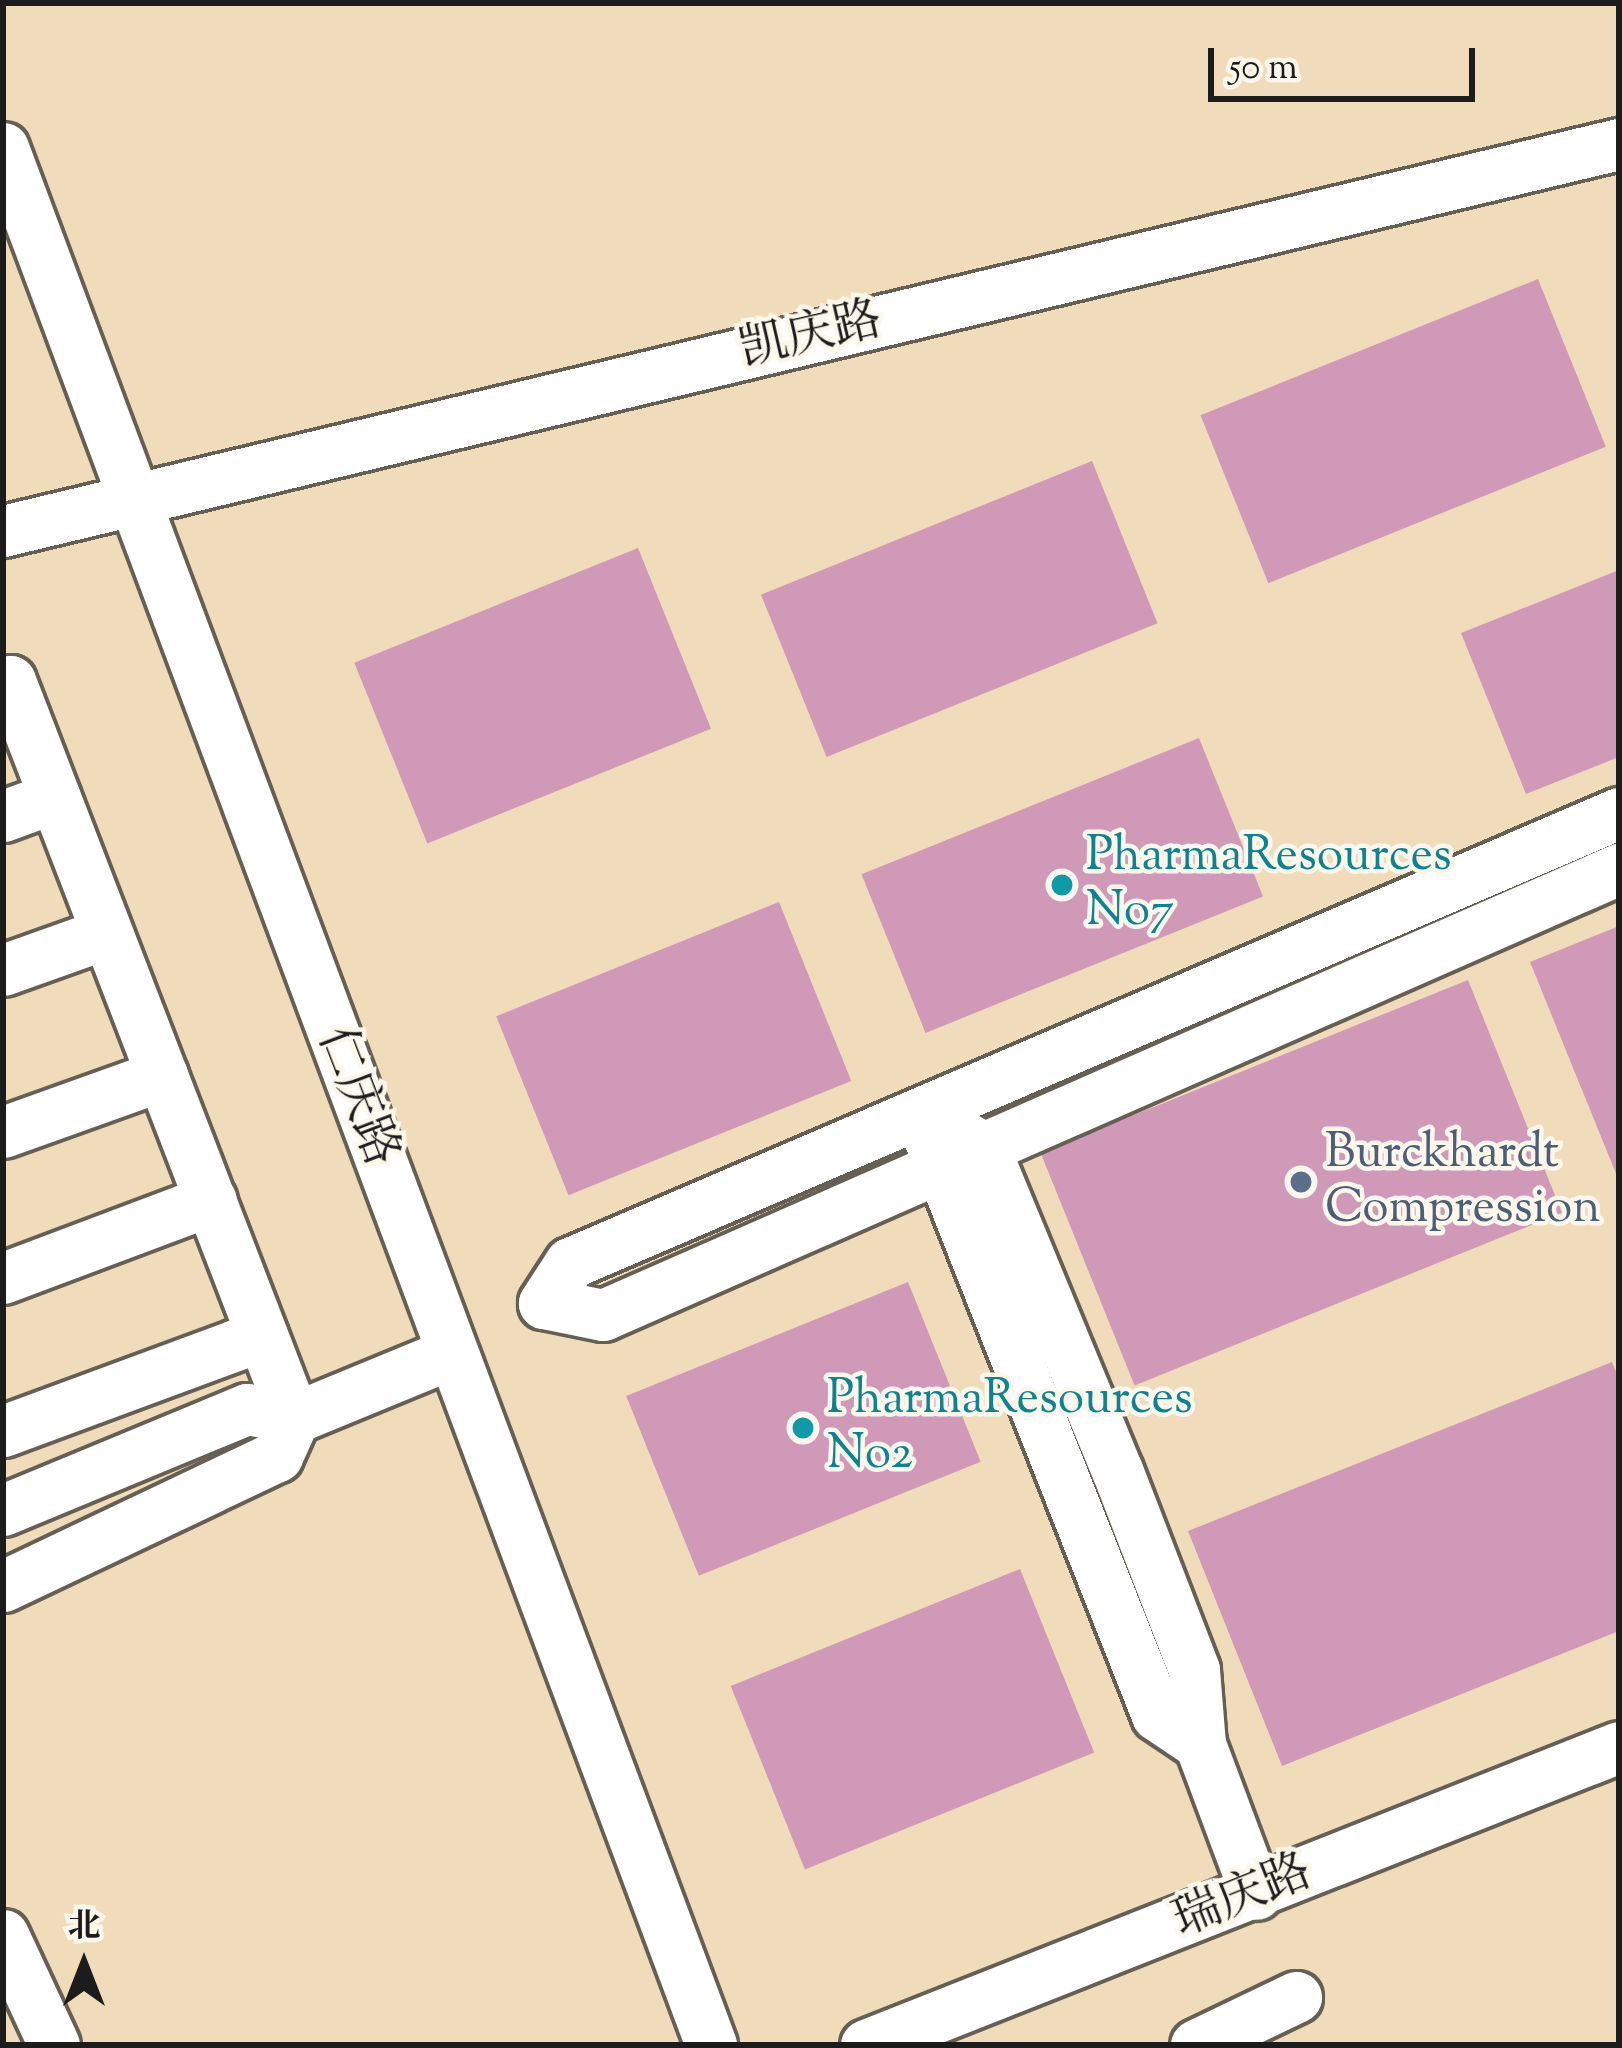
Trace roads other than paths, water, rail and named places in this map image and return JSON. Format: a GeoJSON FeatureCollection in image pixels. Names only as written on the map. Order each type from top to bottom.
{"type":"FeatureCollection","features":[{"type":"Feature","properties":{"kind":"street","name":"凯庆路"},"geometry":{"type":"LineString","coordinates":[[3,531],[1619,144]]}},
{"type":"Feature","properties":{"kind":"street","name":"仁庆路"},"geometry":{"type":"LineString","coordinates":[[3,148],[711,2045]]}},
{"type":"Feature","properties":{"kind":"street"},"geometry":{"type":"LineString","coordinates":[[3,682],[10,681],[295,1418],[277,1456],[3,1586]]}},
{"type":"Feature","properties":{"kind":"street"},"geometry":{"type":"LineString","coordinates":[[3,816],[55,797]]}},
{"type":"Feature","properties":{"kind":"street"},"geometry":{"type":"LineString","coordinates":[[1619,813],[570,1263],[544,1303],[603,1315],[1619,869]]}},
{"type":"Feature","properties":{"kind":"street"},"geometry":{"type":"LineString","coordinates":[[3,970],[107,933]]}},
{"type":"Feature","properties":{"kind":"street"},"geometry":{"type":"LineString","coordinates":[[3,1132],[162,1075]]}},
{"type":"Feature","properties":{"kind":"street"},"geometry":{"type":"LineString","coordinates":[[920,1113],[962,1157],[1194,1670],[1199,1744],[1256,1894]]}},
{"type":"Feature","properties":{"kind":"street"},"geometry":{"type":"LineString","coordinates":[[3,1278],[211,1200]]}},
{"type":"Feature","properties":{"kind":"street"},"geometry":{"type":"LineString","coordinates":[[3,1431],[262,1335]]}},
{"type":"Feature","properties":{"kind":"street"},"geometry":{"type":"LineString","coordinates":[[3,1510],[247,1409],[295,1418],[452,1353]]}},
{"type":"Feature","properties":{"kind":"street","name":"瑞庆路"},"geometry":{"type":"LineString","coordinates":[[866,2045],[1619,1747]]}},
{"type":"Feature","properties":{"kind":"street"},"geometry":{"type":"LineString","coordinates":[[3,1935],[55,2045]]}},
{"type":"Feature","properties":{"kind":"street"},"geometry":{"type":"LineString","coordinates":[[1196,2045],[1296,1997]]}},
{"type":"Feature","properties":{"kind":"place","name":"PharmaResources No7"},"geometry":{"type":"Point","coordinates":[1062,885]}},
{"type":"Feature","properties":{"kind":"place","name":"Burckhardt Compression"},"geometry":{"type":"Point","coordinates":[1301,1182]}},
{"type":"Feature","properties":{"kind":"place","name":"PharmaResources No2"},"geometry":{"type":"Point","coordinates":[803,1428]}}]}
